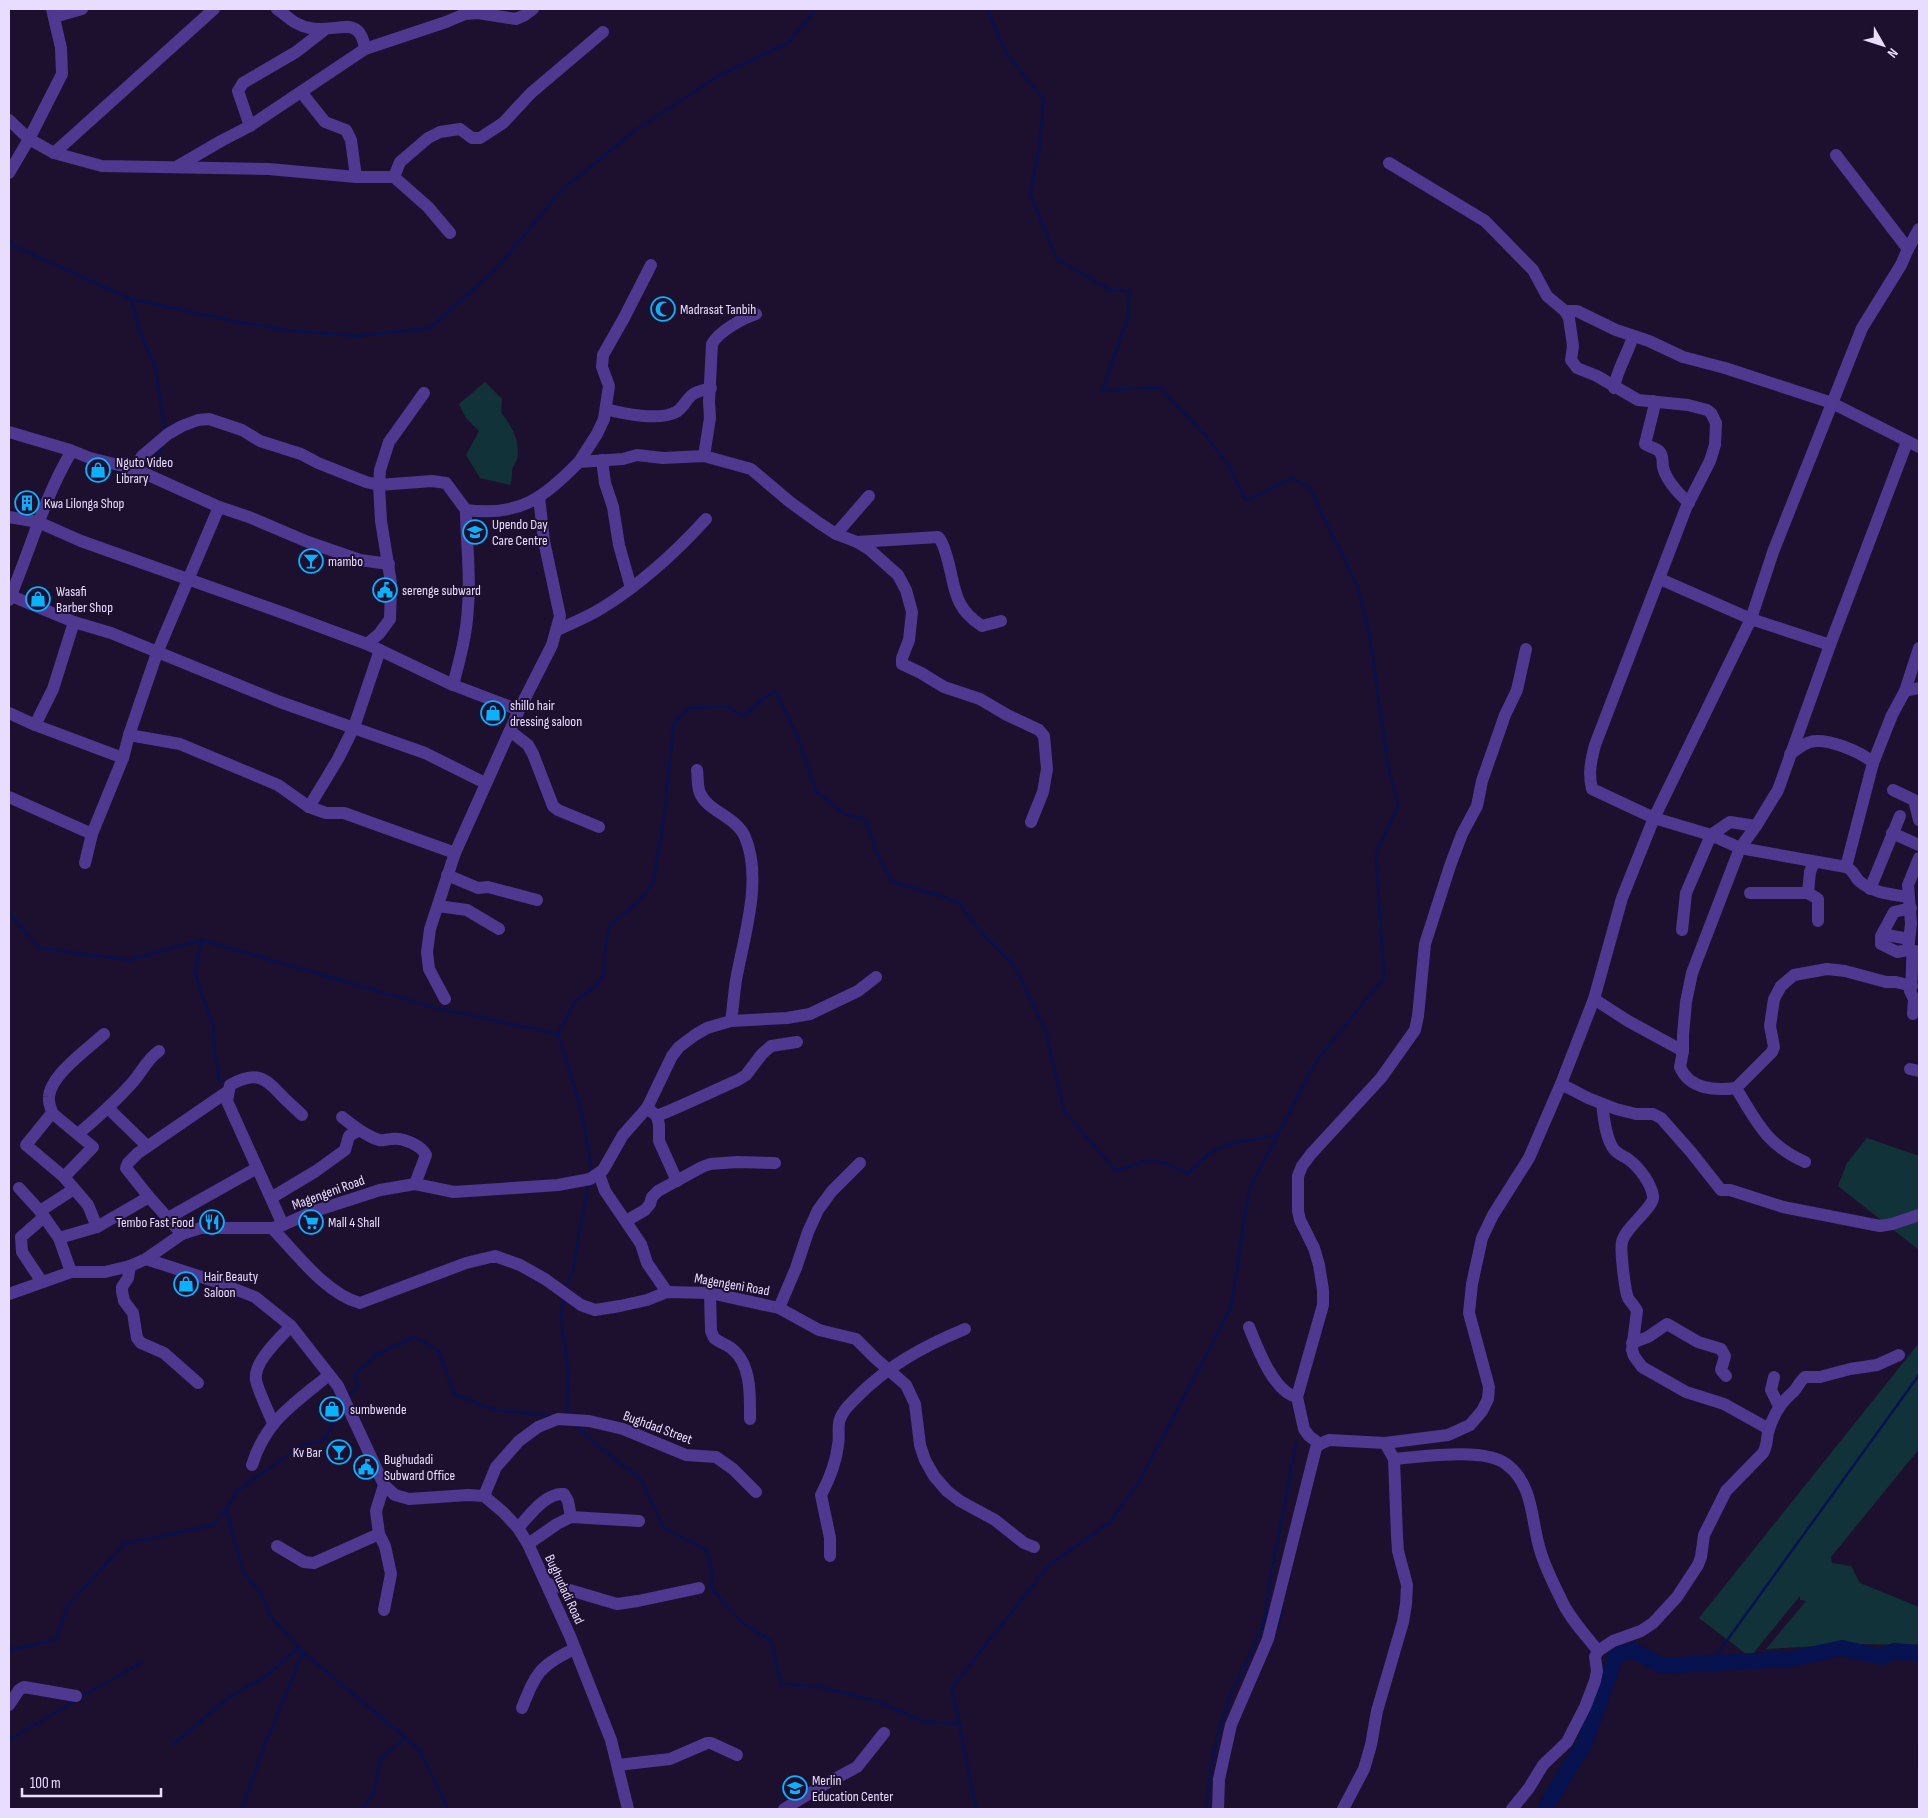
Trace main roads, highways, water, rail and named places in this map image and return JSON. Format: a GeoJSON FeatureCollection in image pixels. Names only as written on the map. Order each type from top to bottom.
{"type":"FeatureCollection","features":[{"type":"Feature","properties":{"kind":"waterway"},"geometry":{"type":"LineString","coordinates":[[9,239],[16,247],[131,299],[237,322],[285,330],[358,336],[430,328],[496,269],[561,191],[634,131],[718,76],[788,43],[816,9]]}},
{"type":"Feature","properties":{"kind":"waterway"},"geometry":{"type":"LineString","coordinates":[[976,1809],[952,1688],[1048,1566],[1110,1522],[1139,1482],[1231,1308],[1249,1190],[1317,1060],[1384,978],[1376,853],[1398,806],[1388,767],[1370,639],[1358,587],[1309,487],[1292,478],[1246,501],[1229,466],[1207,437],[1159,387],[1102,391],[1128,318],[1129,291],[1110,290],[1057,259],[1030,194],[1039,150],[1044,100],[1006,53],[987,9]]}},
{"type":"Feature","properties":{"kind":"waterway"},"geometry":{"type":"LineString","coordinates":[[131,299],[141,334],[155,366],[166,429]]}},
{"type":"Feature","properties":{"kind":"waterway"},"geometry":{"type":"LineString","coordinates":[[151,473],[162,446]]}},
{"type":"Feature","properties":{"kind":"waterway"},"geometry":{"type":"LineString","coordinates":[[115,470],[129,476]]}},
{"type":"Feature","properties":{"kind":"waterway"},"geometry":{"type":"LineString","coordinates":[[558,1034],[574,1002],[596,986],[604,973],[605,949],[610,925],[639,901],[653,884],[664,817],[674,723],[689,708],[725,706],[744,716],[775,691],[797,735],[816,791],[844,814],[865,819],[876,851],[892,882],[959,903],[980,931],[1013,964],[1046,1031],[1064,1111],[1116,1171],[1152,1160],[1167,1164],[1188,1174],[1208,1154],[1229,1144],[1277,1135]]}},
{"type":"Feature","properties":{"kind":"waterway"},"geometry":{"type":"LineString","coordinates":[[9,913],[39,948],[129,960],[202,940],[436,1008],[558,1034],[583,1119],[591,1172]]}},
{"type":"Feature","properties":{"kind":"waterway"},"geometry":{"type":"LineString","coordinates":[[202,940],[195,973],[213,1026],[215,1055],[220,1082]]}},
{"type":"Feature","properties":{"kind":"waterway"},"geometry":{"type":"LineString","coordinates":[[565,1288],[573,1270],[588,1185]]}},
{"type":"Feature","properties":{"kind":"waterway"},"geometry":{"type":"LineString","coordinates":[[564,1297],[561,1316],[568,1371],[567,1416]]}},
{"type":"Feature","properties":{"kind":"waterway"},"geometry":{"type":"LineString","coordinates":[[347,1398],[358,1387],[355,1374],[376,1355],[414,1337],[438,1350],[455,1395],[496,1410],[551,1416]]}},
{"type":"Feature","properties":{"kind":"waterway"},"geometry":{"type":"LineString","coordinates":[[1718,1662],[1710,1664],[1919,1375]]}},
{"type":"Feature","properties":{"kind":"waterway"},"geometry":{"type":"LineString","coordinates":[[9,1653],[12,1648],[27,1647],[56,1639],[67,1607],[124,1544],[213,1525],[226,1510],[237,1491],[302,1445],[325,1439],[342,1407]]}},
{"type":"Feature","properties":{"kind":"waterway"},"geometry":{"type":"LineString","coordinates":[[575,1425],[604,1451],[641,1479],[664,1528],[706,1550],[712,1572],[711,1588],[740,1621],[771,1641],[781,1684],[821,1687],[879,1702],[923,1721],[959,1724]]}},
{"type":"Feature","properties":{"kind":"waterway"},"geometry":{"type":"LineString","coordinates":[[1206,1809],[1212,1759],[1220,1727],[1231,1694],[1251,1653],[1265,1618],[1268,1592],[1296,1443]]}},
{"type":"Feature","properties":{"kind":"waterway"},"geometry":{"type":"LineString","coordinates":[[226,1510],[244,1574],[260,1592],[272,1618],[303,1652],[419,1749],[448,1809]]}},
{"type":"Feature","properties":{"kind":"waterway"},"geometry":{"type":"LineString","coordinates":[[1277,1629],[1282,1608]]}},
{"type":"Feature","properties":{"kind":"waterway"},"geometry":{"type":"LineString","coordinates":[[174,1744],[229,1697],[263,1678],[299,1648]]}},
{"type":"Feature","properties":{"kind":"waterway"},"geometry":{"type":"LineString","coordinates":[[1545,1809],[1584,1745],[1616,1656],[1633,1650],[1662,1666],[1791,1659],[1842,1648],[1882,1657],[1894,1651],[1919,1653]]}},
{"type":"Feature","properties":{"kind":"waterway"},"geometry":{"type":"LineString","coordinates":[[242,1809],[262,1752],[303,1652]]}},
{"type":"Feature","properties":{"kind":"waterway"},"geometry":{"type":"LineString","coordinates":[[79,1698],[141,1663]]}},
{"type":"Feature","properties":{"kind":"waterway"},"geometry":{"type":"LineString","coordinates":[[9,1740],[75,1701]]}},
{"type":"Feature","properties":{"kind":"waterway"},"geometry":{"type":"LineString","coordinates":[[362,1809],[374,1792],[381,1758],[405,1738]]}},
{"type":"Feature","properties":{"kind":"waterway"},"geometry":{"type":"LineString","coordinates":[[1919,1745],[1919,1770]]}},
{"type":"Feature","properties":{"kind":"place","name":"Madrasat Tanbih"},"geometry":{"type":"Point","coordinates":[663,309]}},
{"type":"Feature","properties":{"kind":"place","name":"Nguto Video Library"},"geometry":{"type":"Point","coordinates":[98,470]}},
{"type":"Feature","properties":{"kind":"place","name":"Kwa Lilonga Shop"},"geometry":{"type":"Point","coordinates":[27,503]}},
{"type":"Feature","properties":{"kind":"place","name":"Upendo Day Care Centre"},"geometry":{"type":"Point","coordinates":[475,532]}},
{"type":"Feature","properties":{"kind":"place","name":"mambo"},"geometry":{"type":"Point","coordinates":[311,561]}},
{"type":"Feature","properties":{"kind":"place","name":"serenge subward"},"geometry":{"type":"Point","coordinates":[385,590]}},
{"type":"Feature","properties":{"kind":"place","name":"Wasafi Barber Shop"},"geometry":{"type":"Point","coordinates":[38,599]}},
{"type":"Feature","properties":{"kind":"place","name":"shillo hair dressing saloon"},"geometry":{"type":"Point","coordinates":[493,713]}},
{"type":"Feature","properties":{"kind":"place","name":"Tembo Fast Food"},"geometry":{"type":"Point","coordinates":[212,1222]}},
{"type":"Feature","properties":{"kind":"place","name":"Mall 4 Shall"},"geometry":{"type":"Point","coordinates":[311,1222]}},
{"type":"Feature","properties":{"kind":"place","name":"Hair Beauty Saloon"},"geometry":{"type":"Point","coordinates":[186,1284]}},
{"type":"Feature","properties":{"kind":"place","name":"sumbwende"},"geometry":{"type":"Point","coordinates":[332,1409]}},
{"type":"Feature","properties":{"kind":"place","name":"Kv Bar"},"geometry":{"type":"Point","coordinates":[339,1452]}},
{"type":"Feature","properties":{"kind":"place","name":"Bughudadi Subward Office"},"geometry":{"type":"Point","coordinates":[366,1467]}},
{"type":"Feature","properties":{"kind":"place","name":"Merlin Education Center"},"geometry":{"type":"Point","coordinates":[795,1788]}}]}
